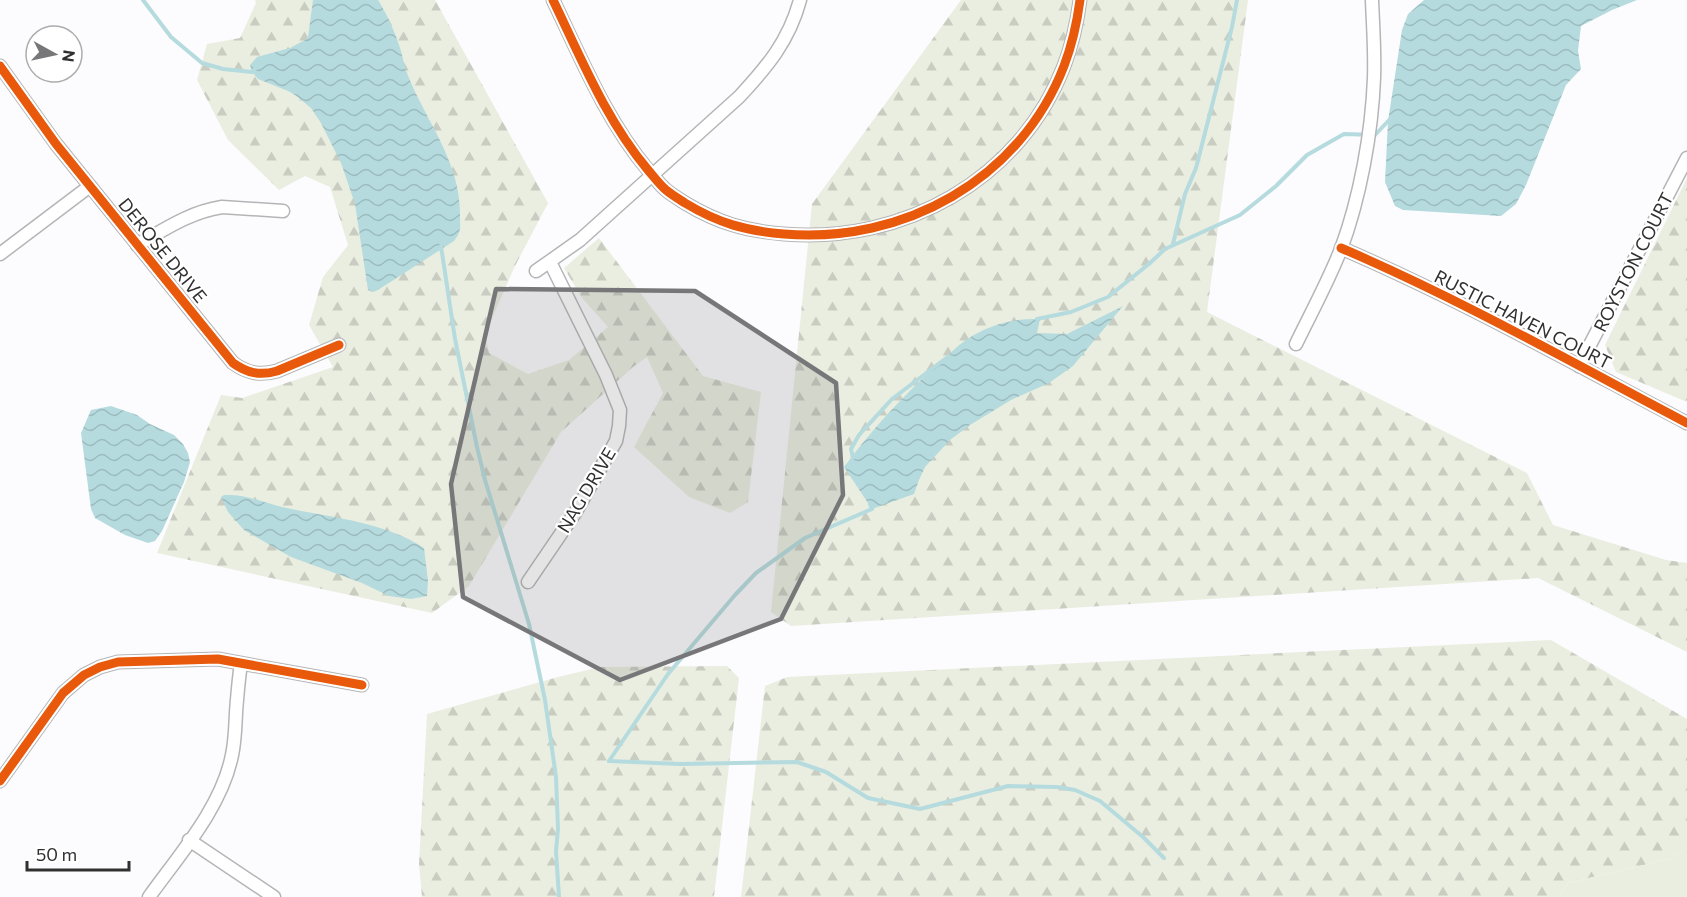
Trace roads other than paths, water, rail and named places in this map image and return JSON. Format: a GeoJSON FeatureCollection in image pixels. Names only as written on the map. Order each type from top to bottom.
{"type":"FeatureCollection","features":[{"type":"Feature","properties":{"kind":"street"},"geometry":{"type":"LineString","coordinates":[[553,0],[617,128],[638,158],[667,191],[703,214],[738,227],[805,236],[833,235],[897,222],[948,199],[992,167],[1014,147],[1032,125],[1051,93],[1072,41],[1080,0]]}},
{"type":"Feature","properties":{"kind":"street"},"geometry":{"type":"LineString","coordinates":[[536,271],[580,240],[739,98],[781,48],[796,15],[800,0]]}},
{"type":"Feature","properties":{"kind":"street"},"geometry":{"type":"LineString","coordinates":[[1296,344],[1341,248],[1350,223],[1366,150],[1371,113],[1374,76],[1372,0]]}},
{"type":"Feature","properties":{"kind":"street","name":"DEROSE DRIVE"},"geometry":{"type":"LineString","coordinates":[[0,66],[56,144],[240,369],[268,374],[339,345]]}},
{"type":"Feature","properties":{"kind":"street","name":"ROYSTON COURT"},"geometry":{"type":"LineString","coordinates":[[1579,366],[1687,158]]}},
{"type":"Feature","properties":{"kind":"street"},"geometry":{"type":"LineString","coordinates":[[0,255],[90,186]]}},
{"type":"Feature","properties":{"kind":"street"},"geometry":{"type":"LineString","coordinates":[[137,245],[195,213],[222,207],[284,211]]}},
{"type":"Feature","properties":{"kind":"street","name":"RUSTIC HAVEN COURT"},"geometry":{"type":"LineString","coordinates":[[1341,248],[1390,269],[1687,423]]}},
{"type":"Feature","properties":{"kind":"street","name":"NAG DRIVE"},"geometry":{"type":"LineString","coordinates":[[528,582],[574,513],[615,441],[619,426],[620,410],[606,375],[550,262]]}},
{"type":"Feature","properties":{"kind":"street"},"geometry":{"type":"LineString","coordinates":[[0,781],[63,693],[84,675],[100,666],[128,661],[218,659],[362,686]]}},
{"type":"Feature","properties":{"kind":"street"},"geometry":{"type":"LineString","coordinates":[[149,897],[216,800],[224,783],[232,758],[235,738],[241,663]]}},
{"type":"Feature","properties":{"kind":"street"},"geometry":{"type":"LineString","coordinates":[[189,840],[274,897]]}},
{"type":"Feature","properties":{"kind":"water"},"geometry":{"type":"Polygon","coordinates":[[[313,0],[378,0],[394,31],[414,90],[441,142],[455,177],[459,196],[460,229],[454,241],[373,292],[368,290],[355,204],[341,163],[321,123],[311,108],[295,95],[258,79],[250,65],[257,57],[290,48],[308,37],[313,0]]]}},
{"type":"Feature","properties":{"kind":"water"},"geometry":{"type":"Polygon","coordinates":[[[1424,0],[1637,0],[1581,26],[1578,51],[1581,69],[1566,85],[1526,185],[1516,204],[1501,216],[1403,210],[1395,206],[1385,182],[1388,121],[1402,30],[1408,14],[1424,0]]]}},
{"type":"Feature","properties":{"kind":"water"},"geometry":{"type":"Polygon","coordinates":[[[1123,306],[1073,366],[1049,383],[1011,400],[950,440],[925,467],[914,494],[872,509],[844,467],[900,401],[966,340],[983,330],[1021,320],[1040,319],[1037,333],[1067,334],[1123,306]]]}},
{"type":"Feature","properties":{"kind":"water"},"geometry":{"type":"Polygon","coordinates":[[[111,406],[137,415],[174,435],[188,453],[190,462],[184,482],[162,531],[155,541],[148,543],[125,535],[95,518],[91,509],[81,433],[91,410],[111,406]]]}},
{"type":"Feature","properties":{"kind":"water"},"geometry":{"type":"Polygon","coordinates":[[[224,495],[247,497],[282,507],[374,526],[409,539],[424,548],[428,581],[427,596],[411,599],[389,596],[362,583],[291,557],[244,530],[228,512],[221,497],[224,495]]]}},
{"type":"Feature","properties":{"kind":"waterway"},"geometry":{"type":"LineString","coordinates":[[143,0],[171,37],[202,63],[223,69],[252,72],[255,69]]}},
{"type":"Feature","properties":{"kind":"waterway"},"geometry":{"type":"LineString","coordinates":[[1173,244],[1185,194],[1196,168],[1237,0]]}},
{"type":"Feature","properties":{"kind":"waterway"},"geometry":{"type":"LineString","coordinates":[[1037,319],[1071,312],[1108,297],[1165,249],[1240,215],[1276,186],[1307,155],[1344,134],[1375,135],[1391,118]]}},
{"type":"Feature","properties":{"kind":"waterway"},"geometry":{"type":"LineString","coordinates":[[441,246],[455,339],[477,447],[529,624],[545,700],[556,777],[558,829],[556,851],[559,897]]}},
{"type":"Feature","properties":{"kind":"waterway"},"geometry":{"type":"LineString","coordinates":[[853,458],[851,449],[859,435],[892,399],[949,356]]}},
{"type":"Feature","properties":{"kind":"waterway"},"geometry":{"type":"LineString","coordinates":[[609,761],[668,674],[756,573],[805,538],[872,509],[870,504]]}},
{"type":"Feature","properties":{"kind":"waterway"},"geometry":{"type":"LineString","coordinates":[[609,761],[680,764],[797,762],[826,772],[868,798],[920,809],[1008,786],[1057,787],[1075,790],[1100,801],[1164,858]]}}]}
